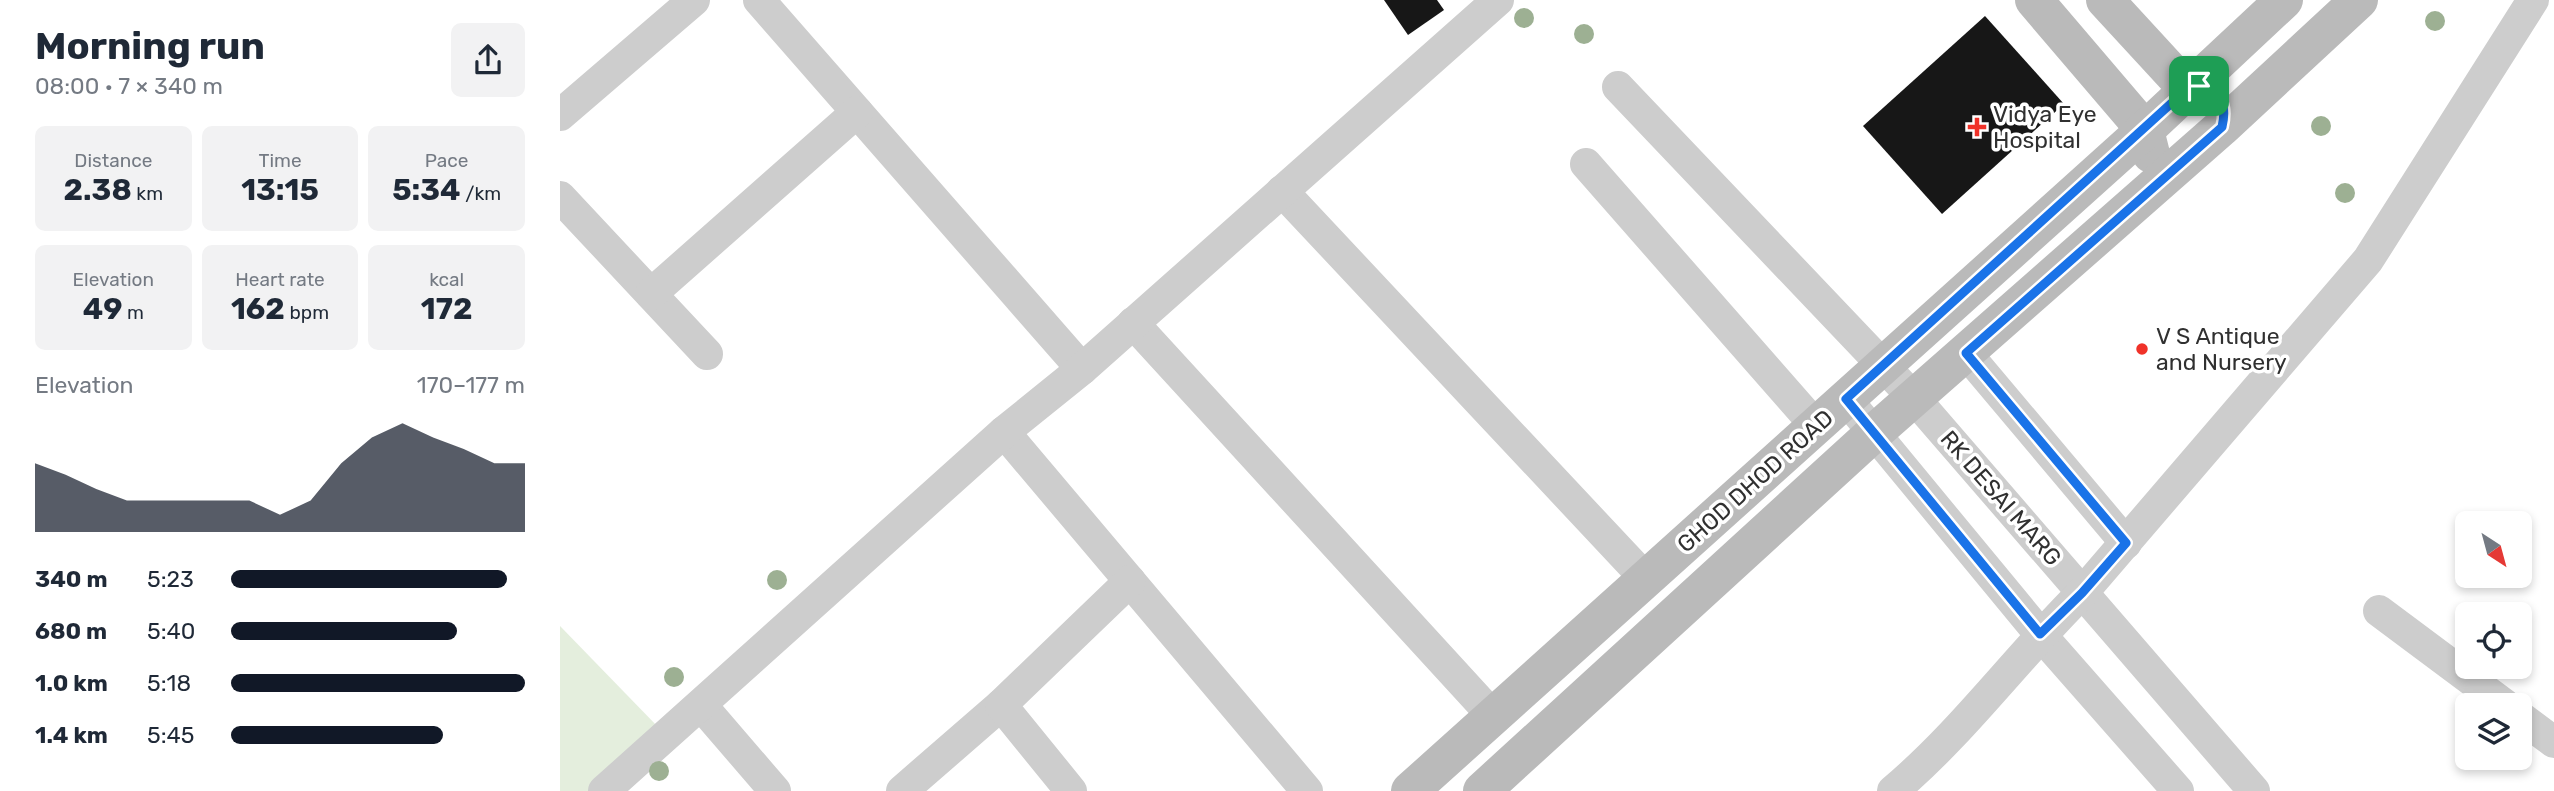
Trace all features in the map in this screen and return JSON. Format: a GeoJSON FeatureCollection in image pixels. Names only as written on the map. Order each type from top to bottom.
{"type":"FeatureCollection","features":[{"type":"Feature","properties":{"kind":"main road"},"geometry":{"type":"LineString","coordinates":[[2034,0],[2145,130],[2151,156],[2165,166],[2177,167]]}},
{"type":"Feature","properties":{"kind":"main road"},"geometry":{"type":"LineString","coordinates":[[2105,0],[2187,89],[2199,86],[2216,93],[2225,108],[2222,127]]}},
{"type":"Feature","properties":{"kind":"main road","name":"GHOD DHOD ROAD"},"geometry":{"type":"LineString","coordinates":[[1410,791],[2145,130],[2284,0]]}},
{"type":"Feature","properties":{"kind":"main road"},"geometry":{"type":"LineString","coordinates":[[1482,791],[1875,432],[2222,127],[2359,0]]}},
{"type":"Feature","properties":{"kind":"street"},"geometry":{"type":"LineString","coordinates":[[560,114],[694,0]]}},
{"type":"Feature","properties":{"kind":"street"},"geometry":{"type":"LineString","coordinates":[[759,0],[1082,369]]}},
{"type":"Feature","properties":{"kind":"street"},"geometry":{"type":"LineString","coordinates":[[604,791],[1004,432],[1082,369],[1498,0]]}},
{"type":"Feature","properties":{"kind":"street"},"geometry":{"type":"LineString","coordinates":[[1894,791],[1922,767],[2040,634],[2082,593],[2368,260],[2533,0]]}},
{"type":"Feature","properties":{"kind":"street","name":"RK DESAI MARG"},"geometry":{"type":"LineString","coordinates":[[1618,87],[1914,398],[2254,791]]}},
{"type":"Feature","properties":{"kind":"street"},"geometry":{"type":"LineString","coordinates":[[651,295],[857,112]]}},
{"type":"Feature","properties":{"kind":"street"},"geometry":{"type":"LineString","coordinates":[[1586,164],[1816,426]]}},
{"type":"Feature","properties":{"kind":"street"},"geometry":{"type":"LineString","coordinates":[[1282,191],[1646,579]]}},
{"type":"Feature","properties":{"kind":"street"},"geometry":{"type":"LineString","coordinates":[[560,197],[707,354]]}},
{"type":"Feature","properties":{"kind":"street"},"geometry":{"type":"LineString","coordinates":[[1133,323],[1493,716]]}},
{"type":"Feature","properties":{"kind":"street"},"geometry":{"type":"LineString","coordinates":[[1966,353],[2126,543]]}},
{"type":"Feature","properties":{"kind":"street"},"geometry":{"type":"LineString","coordinates":[[1846,399],[2040,634],[2178,791]]}},
{"type":"Feature","properties":{"kind":"street"},"geometry":{"type":"LineString","coordinates":[[1004,432],[1307,791]]}},
{"type":"Feature","properties":{"kind":"street"},"geometry":{"type":"LineString","coordinates":[[902,791],[1001,705],[1130,581]]}},
{"type":"Feature","properties":{"kind":"street"},"geometry":{"type":"LineString","coordinates":[[2379,611],[2489,693]]}},
{"type":"Feature","properties":{"kind":"street"},"geometry":{"type":"LineString","coordinates":[[701,705],[775,791]]}},
{"type":"Feature","properties":{"kind":"street"},"geometry":{"type":"LineString","coordinates":[[1001,705],[1072,791]]}},
{"type":"Feature","properties":{"kind":"street"},"geometry":{"type":"LineString","coordinates":[[2532,726],[2554,742]]}},
{"type":"Feature","properties":{"kind":"green space"},"geometry":{"type":"Polygon","coordinates":[[[560,626],[659,728],[588,791],[560,791],[560,626]]]}},
{"type":"Feature","properties":{"kind":"building"},"geometry":{"type":"Polygon","coordinates":[[[1384,0],[1437,0],[1444,10],[1408,35],[1384,0]]]}},
{"type":"Feature","properties":{"kind":"building"},"geometry":{"type":"Polygon","coordinates":[[[1985,16],[2064,104],[1942,214],[1863,126],[1985,16]]]}},
{"type":"Feature","properties":{"kind":"place","name":"Vidya Eye Hospital"},"geometry":{"type":"Point","coordinates":[1977,127]}},
{"type":"Feature","properties":{"kind":"place","name":"V S Antique and Nursery"},"geometry":{"type":"Point","coordinates":[2142,349]}},
{"type":"Feature","properties":{"kind":"route"},"geometry":{"type":"LineString","coordinates":[[2199,86],[2208,88],[2222,100],[2225,116],[2222,127],[1966,353],[2126,543],[2082,593],[2040,634],[1846,399],[2187,89],[2199,86]]}}]}
